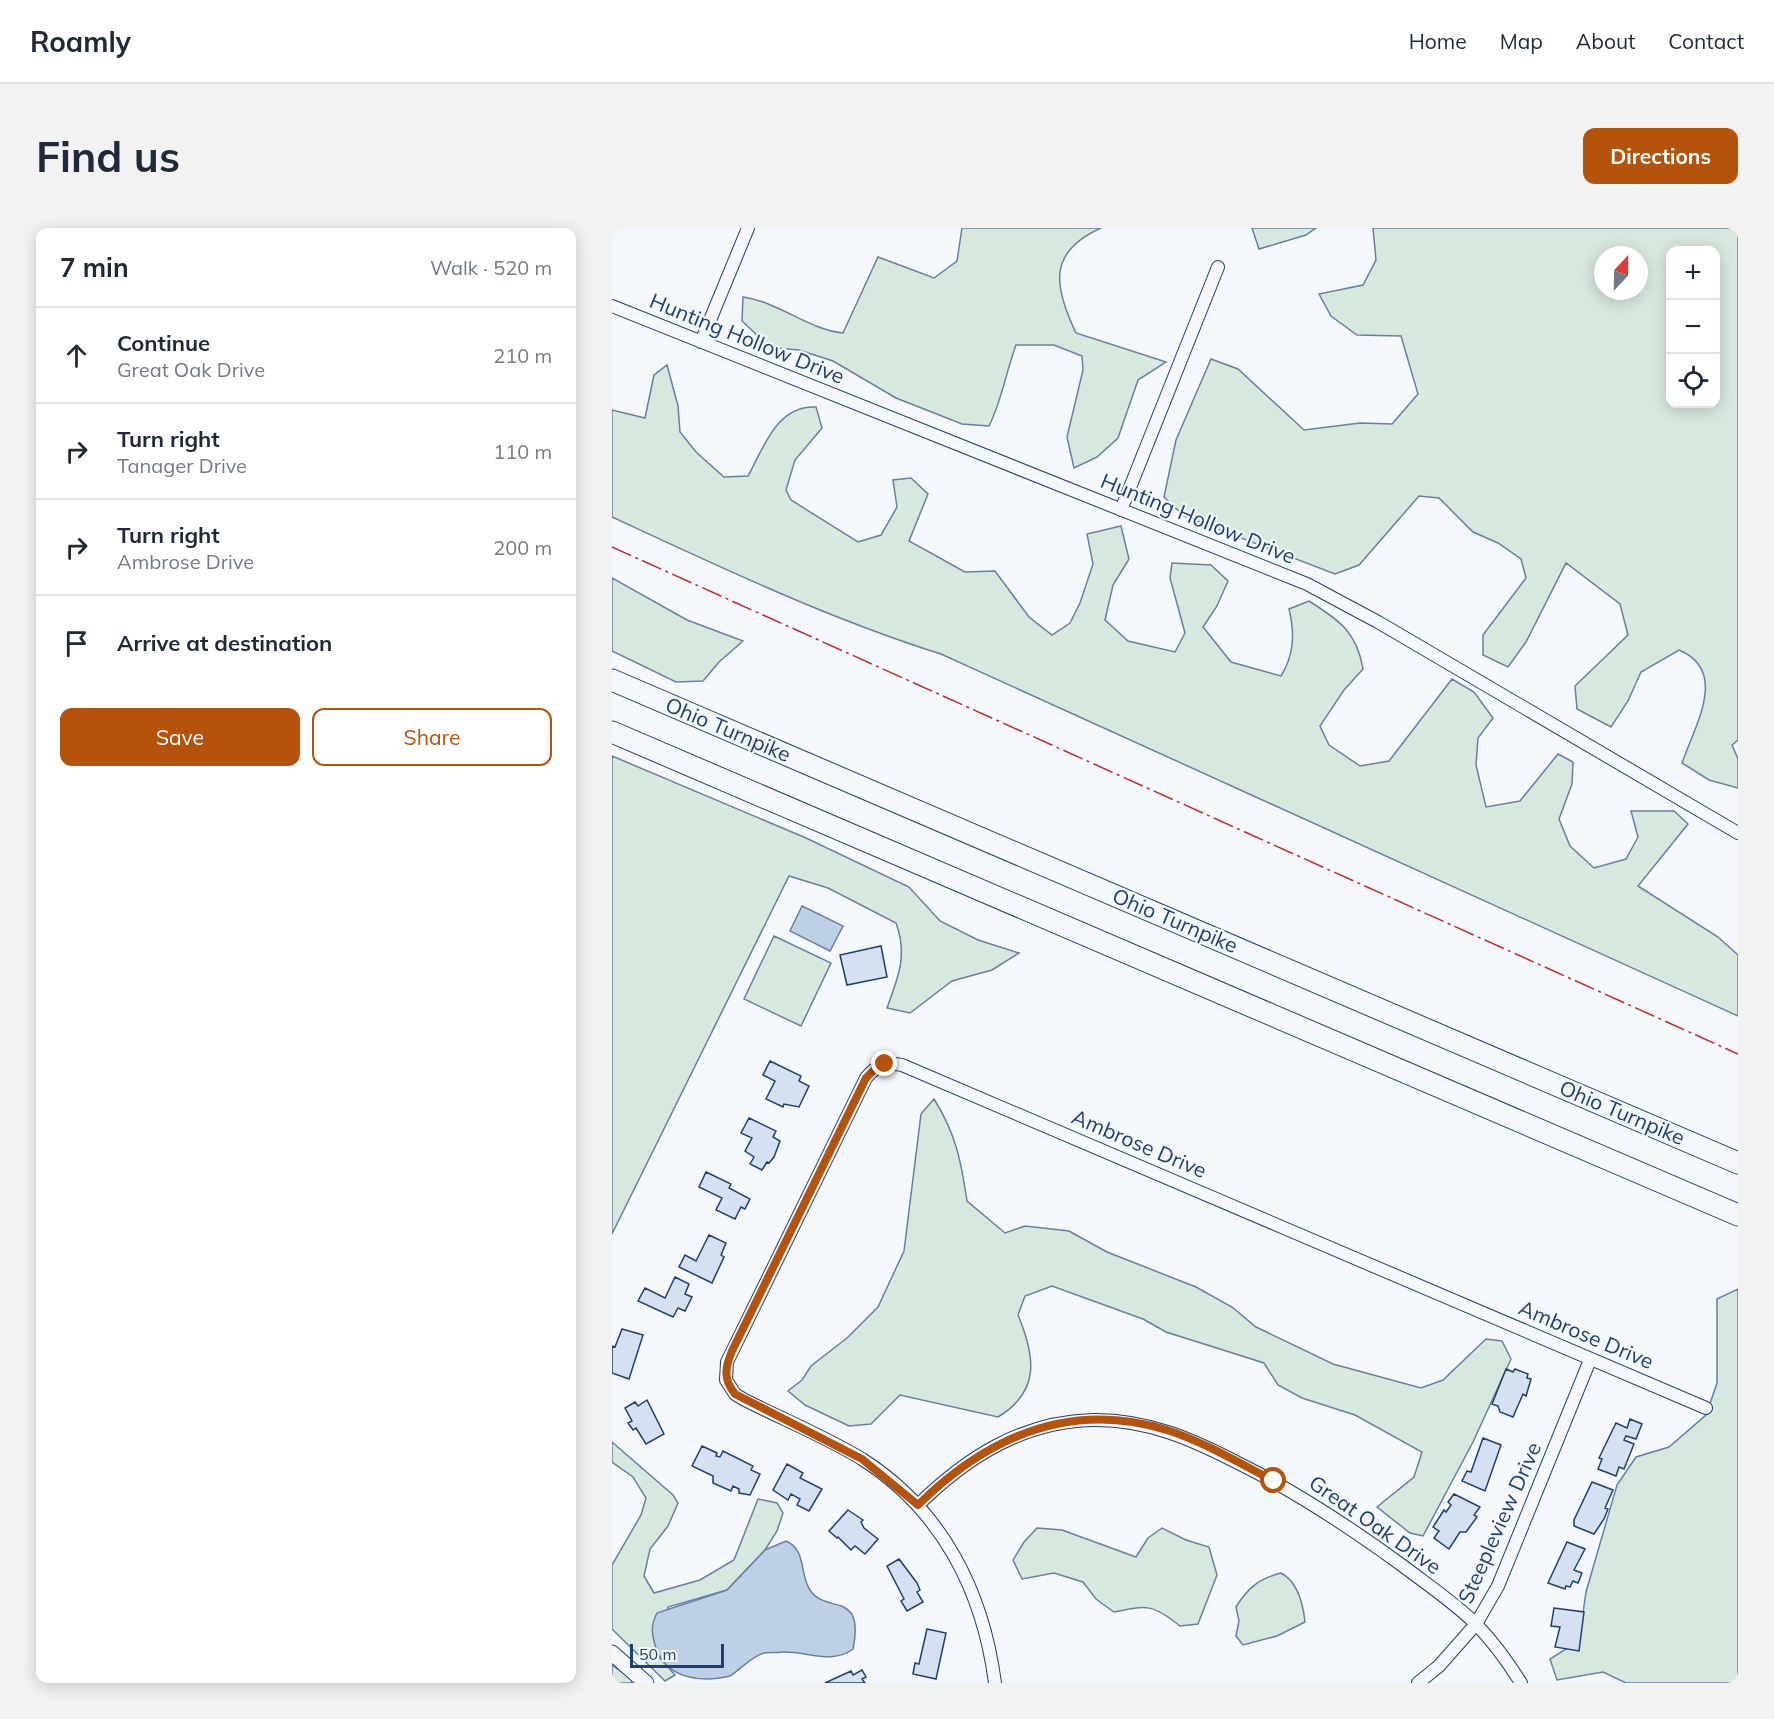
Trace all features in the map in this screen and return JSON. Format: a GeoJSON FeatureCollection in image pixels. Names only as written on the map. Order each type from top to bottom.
{"type":"FeatureCollection","features":[{"type":"Feature","properties":{"kind":"highway","name":"Ohio Turnpike"},"geometry":{"type":"LineString","coordinates":[[612,680],[1738,1163]]}},
{"type":"Feature","properties":{"kind":"highway"},"geometry":{"type":"LineString","coordinates":[[612,732],[1738,1215]]}},
{"type":"Feature","properties":{"kind":"street"},"geometry":{"type":"LineString","coordinates":[[701,342],[748,228]]}},
{"type":"Feature","properties":{"kind":"street"},"geometry":{"type":"LineString","coordinates":[[1121,510],[1218,267]]}},
{"type":"Feature","properties":{"kind":"street","name":"Hunting Hollow Drive"},"geometry":{"type":"LineString","coordinates":[[612,306],[1262,565],[1336,598],[1738,833]]}},
{"type":"Feature","properties":{"kind":"street","name":"Ambrose Drive"},"geometry":{"type":"LineString","coordinates":[[918,1505],[862,1459],[735,1394],[726,1380],[725,1372],[732,1351],[866,1078],[878,1066],[894,1063],[1706,1408]]}},
{"type":"Feature","properties":{"kind":"street","name":"Steepleview Drive"},"geometry":{"type":"LineString","coordinates":[[1418,1683],[1439,1666],[1476,1624],[1498,1586],[1590,1360]]}},
{"type":"Feature","properties":{"kind":"street","name":"Great Oak Drive"},"geometry":{"type":"LineString","coordinates":[[918,1505],[960,1467],[1001,1442],[1023,1433],[1069,1422],[1092,1420],[1139,1424],[1193,1440],[1325,1510],[1458,1607],[1500,1652],[1521,1683]]}},
{"type":"Feature","properties":{"kind":"street"},"geometry":{"type":"LineString","coordinates":[[918,1505],[948,1544],[973,1591],[987,1632],[995,1683]]}},
{"type":"Feature","properties":{"kind":"street"},"geometry":{"type":"LineString","coordinates":[[612,1653],[646,1683]]}},
{"type":"Feature","properties":{"kind":"shaded area"},"geometry":{"type":"Polygon","coordinates":[[[962,228],[1101,228],[1071,248],[1060,272],[1063,301],[1076,333],[1166,362],[1138,380],[1118,438],[1097,457],[1074,468],[1067,437],[1083,370],[1082,356],[1054,345],[1016,345],[989,426],[962,424],[896,398],[833,361],[799,350],[765,347],[758,336],[742,321],[743,297],[769,304],[830,331],[843,333],[878,257],[934,278],[957,261],[962,228]]]}},
{"type":"Feature","properties":{"kind":"shaded area"},"geometry":{"type":"Polygon","coordinates":[[[1252,228],[1316,228],[1306,235],[1259,249],[1252,228]]]}},
{"type":"Feature","properties":{"kind":"shaded area"},"geometry":{"type":"Polygon","coordinates":[[[1373,228],[1738,228],[1738,740],[1732,745],[1738,759],[1738,788],[1709,780],[1682,763],[1700,716],[1705,685],[1702,671],[1694,659],[1679,650],[1641,672],[1628,701],[1611,727],[1577,709],[1575,686],[1628,635],[1620,604],[1566,563],[1526,642],[1508,667],[1483,655],[1483,635],[1526,578],[1521,559],[1498,543],[1473,532],[1439,498],[1419,496],[1359,565],[1335,574],[1184,516],[1164,497],[1176,440],[1211,359],[1238,369],[1304,430],[1360,423],[1392,424],[1418,394],[1401,336],[1357,335],[1331,316],[1319,294],[1363,285],[1376,260],[1373,228]]]}},
{"type":"Feature","properties":{"kind":"shaded area"},"geometry":{"type":"Polygon","coordinates":[[[667,365],[678,406],[680,432],[696,452],[724,477],[748,476],[766,441],[782,420],[803,408],[816,407],[822,428],[795,460],[786,490],[791,500],[858,542],[881,535],[897,507],[893,480],[911,478],[928,494],[909,541],[965,572],[995,571],[1029,617],[1052,635],[1070,623],[1080,603],[1093,564],[1087,534],[1121,526],[1129,559],[1113,585],[1105,620],[1128,641],[1175,652],[1185,633],[1170,578],[1172,563],[1211,565],[1228,581],[1217,606],[1203,627],[1231,662],[1281,676],[1289,660],[1292,644],[1289,609],[1309,601],[1345,628],[1356,645],[1363,669],[1344,690],[1320,726],[1329,745],[1360,766],[1389,761],[1452,679],[1474,692],[1493,718],[1478,738],[1476,765],[1486,807],[1520,801],[1558,754],[1573,762],[1572,784],[1559,819],[1570,846],[1594,868],[1626,859],[1638,837],[1631,811],[1674,811],[1688,824],[1638,886],[1718,937],[1738,955],[1738,1016],[941,654],[815,608],[612,517],[612,410],[645,418],[654,375],[667,365]]]}},
{"type":"Feature","properties":{"kind":"shaded area"},"geometry":{"type":"Polygon","coordinates":[[[612,578],[687,620],[743,641],[719,662],[703,681],[676,682],[612,651],[612,578]]]}},
{"type":"Feature","properties":{"kind":"shaded area"},"geometry":{"type":"Polygon","coordinates":[[[612,756],[806,838],[909,887],[940,921],[978,940],[1019,953],[992,970],[952,981],[910,1013],[887,1008],[900,966],[900,935],[896,923],[828,888],[789,876],[612,1234],[612,756]]]}},
{"type":"Feature","properties":{"kind":"shaded area"},"geometry":{"type":"Polygon","coordinates":[[[774,936],[831,963],[801,1026],[744,999],[774,936]]]}},
{"type":"Feature","properties":{"kind":"shaded area"},"geometry":{"type":"Polygon","coordinates":[[[934,1099],[948,1124],[956,1148],[967,1201],[1005,1233],[1025,1226],[1069,1231],[1107,1252],[1196,1287],[1232,1307],[1256,1327],[1333,1364],[1421,1388],[1443,1380],[1486,1339],[1502,1341],[1511,1359],[1473,1442],[1423,1536],[1410,1533],[1377,1507],[1414,1477],[1422,1452],[1355,1415],[1302,1398],[1278,1385],[1264,1363],[1166,1332],[1143,1319],[1052,1286],[1025,1296],[1018,1315],[1030,1358],[1028,1384],[1022,1396],[1012,1407],[998,1417],[900,1395],[871,1424],[849,1426],[805,1405],[788,1391],[802,1380],[811,1366],[847,1338],[878,1307],[904,1251],[921,1114],[934,1099]]]}},
{"type":"Feature","properties":{"kind":"shaded area"},"geometry":{"type":"Polygon","coordinates":[[[1738,1289],[1738,1683],[1626,1683],[1603,1672],[1557,1680],[1550,1659],[1579,1641],[1586,1592],[1617,1485],[1636,1457],[1669,1447],[1706,1415],[1717,1383],[1717,1299],[1738,1289]]]}},
{"type":"Feature","properties":{"kind":"shaded area"},"geometry":{"type":"Polygon","coordinates":[[[612,1442],[673,1495],[678,1503],[668,1526],[650,1549],[644,1576],[654,1593],[700,1580],[734,1560],[758,1499],[777,1503],[783,1513],[777,1531],[765,1550],[727,1590],[668,1607],[659,1657],[675,1675],[665,1681],[612,1629],[612,1565],[641,1515],[646,1498],[633,1477],[612,1462],[612,1442]]]}},
{"type":"Feature","properties":{"kind":"shaded area"},"geometry":{"type":"Polygon","coordinates":[[[1037,1528],[1062,1530],[1136,1557],[1148,1538],[1162,1528],[1186,1540],[1209,1547],[1217,1575],[1198,1624],[1180,1626],[1163,1614],[1149,1608],[1114,1612],[1096,1599],[1083,1582],[1054,1573],[1022,1579],[1013,1560],[1024,1542],[1037,1528]]]}},
{"type":"Feature","properties":{"kind":"shaded area"},"geometry":{"type":"Polygon","coordinates":[[[1281,1573],[1296,1587],[1305,1622],[1277,1636],[1243,1645],[1236,1636],[1239,1621],[1236,1607],[1254,1585],[1281,1573]]]}},
{"type":"Feature","properties":{"kind":"shaded area"},"geometry":{"type":"Polygon","coordinates":[[[612,1665],[633,1680],[631,1683],[612,1683],[612,1665]]]}},
{"type":"Feature","properties":{"kind":"water"},"geometry":{"type":"Polygon","coordinates":[[[802,906],[843,926],[830,951],[790,931],[802,906]]]}},
{"type":"Feature","properties":{"kind":"water"},"geometry":{"type":"Polygon","coordinates":[[[786,1541],[793,1545],[800,1556],[810,1590],[825,1601],[842,1606],[854,1618],[853,1649],[845,1654],[828,1657],[791,1652],[764,1653],[750,1660],[730,1676],[719,1678],[686,1676],[668,1666],[661,1658],[653,1639],[652,1630],[657,1613],[727,1590],[765,1550],[786,1541]]]}},
{"type":"Feature","properties":{"kind":"building"},"geometry":{"type":"Polygon","coordinates":[[[881,946],[887,977],[847,985],[840,955],[881,946]]]}},
{"type":"Feature","properties":{"kind":"building"},"geometry":{"type":"Polygon","coordinates":[[[770,1061],[801,1076],[799,1081],[809,1086],[799,1107],[784,1104],[783,1107],[766,1099],[775,1081],[763,1075],[770,1061]]]}},
{"type":"Feature","properties":{"kind":"building"},"geometry":{"type":"Polygon","coordinates":[[[749,1118],[776,1131],[773,1137],[780,1141],[774,1157],[762,1170],[750,1164],[754,1157],[745,1151],[752,1138],[741,1133],[749,1118]]]}},
{"type":"Feature","properties":{"kind":"building"},"geometry":{"type":"Polygon","coordinates":[[[706,1172],[731,1184],[729,1188],[750,1199],[745,1209],[741,1207],[735,1219],[716,1210],[722,1198],[699,1187],[706,1172]]]}},
{"type":"Feature","properties":{"kind":"building"},"geometry":{"type":"Polygon","coordinates":[[[709,1235],[726,1243],[721,1255],[724,1257],[712,1283],[679,1267],[685,1255],[696,1261],[709,1235]]]}},
{"type":"Feature","properties":{"kind":"building"},"geometry":{"type":"Polygon","coordinates":[[[675,1277],[689,1284],[685,1294],[692,1297],[685,1311],[678,1308],[673,1317],[638,1301],[645,1288],[665,1298],[675,1277]]]}},
{"type":"Feature","properties":{"kind":"building"},"geometry":{"type":"Polygon","coordinates":[[[622,1329],[643,1335],[629,1379],[612,1373],[612,1346],[615,1347],[622,1329]]]}},
{"type":"Feature","properties":{"kind":"building"},"geometry":{"type":"Polygon","coordinates":[[[1506,1369],[1513,1372],[1515,1369],[1528,1374],[1527,1378],[1531,1379],[1526,1396],[1523,1394],[1513,1417],[1500,1412],[1498,1406],[1492,1404],[1506,1369]]]}},
{"type":"Feature","properties":{"kind":"building"},"geometry":{"type":"Polygon","coordinates":[[[647,1400],[664,1434],[646,1444],[636,1428],[633,1430],[628,1423],[632,1421],[625,1408],[635,1402],[638,1406],[647,1400]]]}},
{"type":"Feature","properties":{"kind":"building"},"geometry":{"type":"Polygon","coordinates":[[[1630,1419],[1642,1424],[1636,1439],[1626,1436],[1624,1440],[1634,1444],[1624,1469],[1619,1467],[1616,1476],[1598,1469],[1602,1459],[1599,1458],[1616,1423],[1627,1428],[1630,1419]]]}},
{"type":"Feature","properties":{"kind":"building"},"geometry":{"type":"Polygon","coordinates":[[[1483,1438],[1501,1445],[1485,1491],[1462,1481],[1467,1471],[1471,1472],[1483,1438]]]}},
{"type":"Feature","properties":{"kind":"building"},"geometry":{"type":"Polygon","coordinates":[[[702,1446],[717,1453],[716,1456],[720,1457],[723,1451],[753,1466],[751,1470],[760,1474],[750,1495],[739,1493],[739,1489],[733,1486],[731,1491],[713,1483],[713,1476],[692,1466],[702,1446]]]}},
{"type":"Feature","properties":{"kind":"building"},"geometry":{"type":"Polygon","coordinates":[[[787,1464],[803,1473],[800,1478],[822,1489],[809,1511],[797,1505],[800,1499],[791,1494],[788,1500],[773,1490],[787,1464]]]}},
{"type":"Feature","properties":{"kind":"building"},"geometry":{"type":"Polygon","coordinates":[[[1592,1482],[1613,1490],[1605,1508],[1608,1509],[1604,1519],[1594,1534],[1574,1526],[1574,1520],[1592,1482]]]}},
{"type":"Feature","properties":{"kind":"building"},"geometry":{"type":"Polygon","coordinates":[[[1454,1494],[1480,1507],[1474,1515],[1477,1517],[1466,1532],[1460,1532],[1449,1549],[1434,1538],[1439,1531],[1433,1527],[1444,1510],[1446,1512],[1451,1505],[1448,1502],[1454,1494]]]}},
{"type":"Feature","properties":{"kind":"building"},"geometry":{"type":"Polygon","coordinates":[[[848,1510],[863,1520],[861,1522],[864,1528],[878,1539],[865,1554],[855,1546],[851,1550],[829,1531],[848,1510]]]}},
{"type":"Feature","properties":{"kind":"building"},"geometry":{"type":"Polygon","coordinates":[[[1567,1542],[1585,1549],[1574,1570],[1582,1573],[1578,1583],[1573,1581],[1570,1587],[1566,1586],[1565,1589],[1548,1583],[1567,1542]]]}},
{"type":"Feature","properties":{"kind":"building"},"geometry":{"type":"Polygon","coordinates":[[[899,1559],[917,1583],[920,1590],[917,1592],[923,1602],[907,1611],[901,1601],[904,1599],[887,1566],[899,1559]]]}},
{"type":"Feature","properties":{"kind":"building"},"geometry":{"type":"Polygon","coordinates":[[[1554,1608],[1584,1612],[1579,1651],[1555,1647],[1560,1627],[1551,1626],[1554,1608]]]}},
{"type":"Feature","properties":{"kind":"building"},"geometry":{"type":"Polygon","coordinates":[[[927,1629],[946,1633],[936,1679],[913,1674],[915,1663],[919,1664],[927,1629]]]}},
{"type":"Feature","properties":{"kind":"building"},"geometry":{"type":"Polygon","coordinates":[[[862,1670],[866,1677],[862,1679],[865,1683],[825,1683],[851,1671],[853,1675],[862,1670]]]}},
{"type":"Feature","properties":{"kind":"power"},"geometry":{"type":"LineString","coordinates":[[612,547],[1738,1054]]}},
{"type":"Feature","properties":{"kind":"route"},"geometry":{"type":"LineString","coordinates":[[885,1064],[871,1071],[866,1078],[727,1362],[726,1380],[735,1394],[862,1459],[918,1505],[960,1467],[1001,1442],[1046,1427],[1092,1420],[1117,1421],[1166,1430],[1193,1440],[1274,1481]]}}]}
